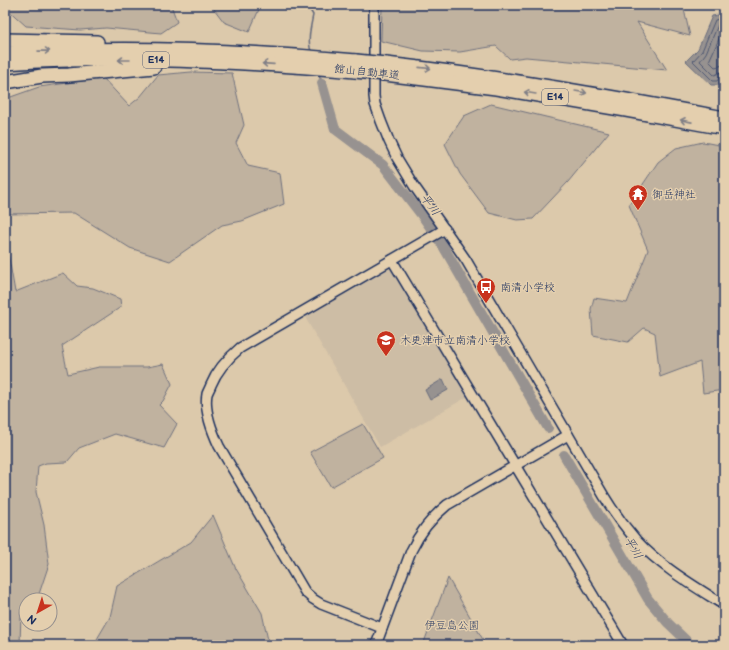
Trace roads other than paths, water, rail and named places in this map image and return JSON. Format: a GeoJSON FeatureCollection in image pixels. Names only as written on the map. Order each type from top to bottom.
{"type":"FeatureCollection","features":[{"type":"Feature","properties":{"kind":"highway"},"geometry":{"type":"LineString","coordinates":[[5,40],[132,42],[210,56]]}},
{"type":"Feature","properties":{"kind":"highway","name":"館山自動車道"},"geometry":{"type":"LineString","coordinates":[[5,53],[41,51],[152,50],[210,56],[328,63],[386,69],[436,70],[498,78],[724,118]]}},
{"type":"Feature","properties":{"kind":"highway"},"geometry":{"type":"LineString","coordinates":[[5,78],[99,72],[210,56]]}},
{"type":"Feature","properties":{"kind":"highway","name":"館山自動車道"},"geometry":{"type":"LineString","coordinates":[[5,63],[93,60],[152,60],[210,56]]}},
{"type":"Feature","properties":{"kind":"highway","name":"館山自動車道"},"geometry":{"type":"LineString","coordinates":[[386,69],[442,80],[618,108],[724,128]]}},
{"type":"Feature","properties":{"kind":"highway"},"geometry":{"type":"LineString","coordinates":[[5,82],[42,76]]}},
{"type":"Feature","properties":{"kind":"street"},"geometry":{"type":"LineString","coordinates":[[374,5],[375,104],[389,141],[406,174],[441,231],[466,260],[493,305],[564,437],[618,518],[636,540],[655,558],[724,606]]}},
{"type":"Feature","properties":{"kind":"street"},"geometry":{"type":"LineString","coordinates":[[382,628],[321,604],[305,592],[212,432],[207,405],[207,394],[222,365],[230,356],[245,345],[441,231]]}},
{"type":"Feature","properties":{"kind":"street"},"geometry":{"type":"LineString","coordinates":[[392,260],[623,645]]}},
{"type":"Feature","properties":{"kind":"street"},"geometry":{"type":"LineString","coordinates":[[376,645],[411,551],[416,540],[432,519],[447,505],[564,437]]}},
{"type":"Feature","properties":{"kind":"water"},"geometry":{"type":"Polygon","coordinates":[[[724,14],[724,78],[719,85],[711,85],[686,61],[698,49],[712,16],[724,14]]]}},
{"type":"Feature","properties":{"kind":"water"},"geometry":{"type":"Polygon","coordinates":[[[443,379],[448,390],[430,400],[425,390],[443,379]]]}},
{"type":"Feature","properties":{"kind":"waterway","name":"平川"},"geometry":{"type":"LineString","coordinates":[[307,5],[313,15],[309,38],[311,51]]}},
{"type":"Feature","properties":{"kind":"waterway","name":"平川"},"geometry":{"type":"LineString","coordinates":[[318,73],[322,83]]}},
{"type":"Feature","properties":{"kind":"waterway","name":"平川"},"geometry":{"type":"LineString","coordinates":[[322,83],[335,129],[383,165],[423,217],[443,246],[548,428]]}},
{"type":"Feature","properties":{"kind":"waterway","name":"平川"},"geometry":{"type":"LineString","coordinates":[[564,455],[648,599],[668,623],[691,645]]}},
{"type":"Feature","properties":{"kind":"place","name":"御岳神社"},"geometry":{"type":"Point","coordinates":[638,211]}},
{"type":"Feature","properties":{"kind":"place","name":"南清小学校"},"geometry":{"type":"Point","coordinates":[486,304]}},
{"type":"Feature","properties":{"kind":"place","name":"木更津市立南清小学校"},"geometry":{"type":"Point","coordinates":[386,357]}},
{"type":"Feature","properties":{"kind":"park label","name":"伊豆島公園"},"geometry":{"type":"Point","coordinates":[452,625]}}]}
